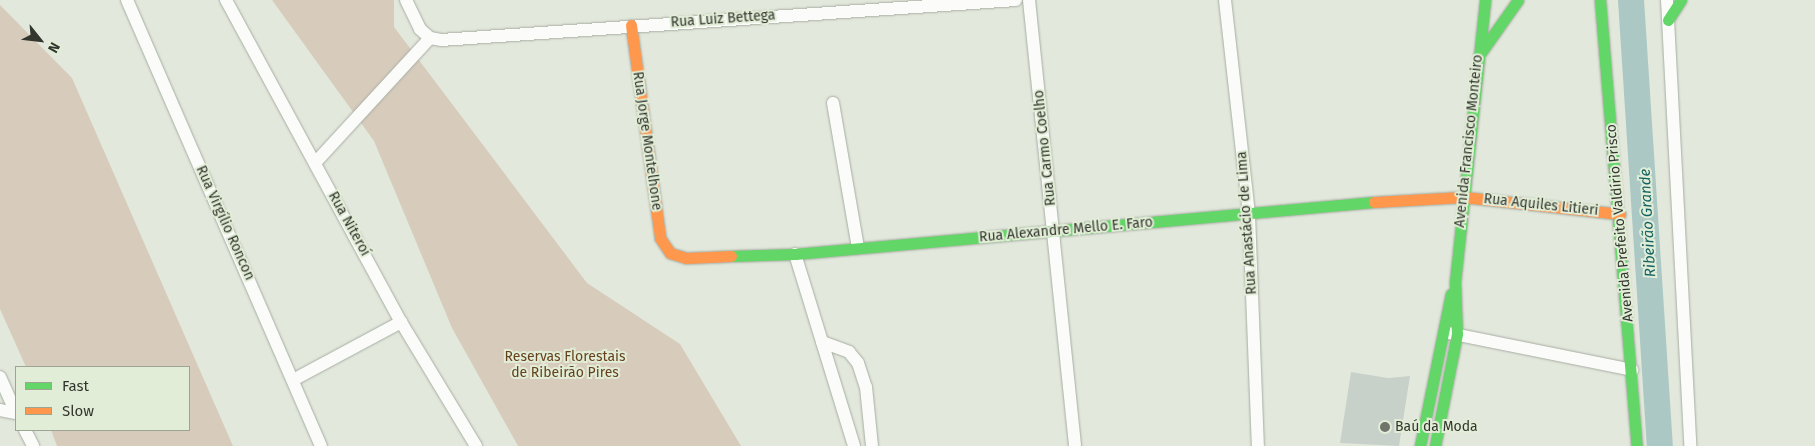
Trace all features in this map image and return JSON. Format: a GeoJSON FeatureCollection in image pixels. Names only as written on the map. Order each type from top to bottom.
{"type":"FeatureCollection","features":[{"type":"Feature","properties":{"kind":"street","name":"Rua Virgílio Roncon"},"geometry":{"type":"LineString","coordinates":[[127,0],[322,446]]}},
{"type":"Feature","properties":{"kind":"street","name":"Rua Niteroí"},"geometry":{"type":"LineString","coordinates":[[226,0],[401,322],[476,446]]}},
{"type":"Feature","properties":{"kind":"street"},"geometry":{"type":"LineString","coordinates":[[315,163],[430,38],[411,17],[406,0]]}},
{"type":"Feature","properties":{"kind":"street","name":"Rua Luiz Bettega"},"geometry":{"type":"LineString","coordinates":[[430,38],[453,40],[1016,0]]}},
{"type":"Feature","properties":{"kind":"street","name":"Rua Carmo Coelho"},"geometry":{"type":"LineString","coordinates":[[1029,0],[1055,231],[1075,446]]}},
{"type":"Feature","properties":{"kind":"street","name":"Rua Anastácio de Lima"},"geometry":{"type":"LineString","coordinates":[[1225,0],[1249,216],[1258,446]]}},
{"type":"Feature","properties":{"kind":"street","name":"Avenida Francisco Monteiro"},"geometry":{"type":"LineString","coordinates":[[1435,446],[1457,334],[1455,282],[1485,0]]}},
{"type":"Feature","properties":{"kind":"street"},"geometry":{"type":"LineString","coordinates":[[1478,58],[1518,0]]}},
{"type":"Feature","properties":{"kind":"street","name":"Avenida Prefeito Valdírio Prisco"},"geometry":{"type":"LineString","coordinates":[[1600,0],[1620,214],[1637,446]]}},
{"type":"Feature","properties":{"kind":"street"},"geometry":{"type":"LineString","coordinates":[[1667,0],[1690,446]]}},
{"type":"Feature","properties":{"kind":"street"},"geometry":{"type":"LineString","coordinates":[[1668,20],[1681,0]]}},
{"type":"Feature","properties":{"kind":"street","name":"Rua Jorge Montelhone"},"geometry":{"type":"LineString","coordinates":[[631,26],[660,238],[670,254]]}},
{"type":"Feature","properties":{"kind":"street"},"geometry":{"type":"LineString","coordinates":[[833,103],[858,247]]}},
{"type":"Feature","properties":{"kind":"street","name":"Rua Alexandre Mello E. Faro"},"geometry":{"type":"LineString","coordinates":[[670,254],[699,259],[795,254],[858,247],[1463,197]]}},
{"type":"Feature","properties":{"kind":"street","name":"Rua Aquiles Litieri"},"geometry":{"type":"LineString","coordinates":[[1463,197],[1620,214]]}},
{"type":"Feature","properties":{"kind":"street"},"geometry":{"type":"LineString","coordinates":[[795,254],[854,446]]}},
{"type":"Feature","properties":{"kind":"street","name":"Avenida Francisco Monteiro"},"geometry":{"type":"LineString","coordinates":[[1420,446],[1442,332],[1455,282]]}},
{"type":"Feature","properties":{"kind":"street"},"geometry":{"type":"LineString","coordinates":[[293,380],[401,322]]}},
{"type":"Feature","properties":{"kind":"street"},"geometry":{"type":"LineString","coordinates":[[1442,332],[1632,370]]}},
{"type":"Feature","properties":{"kind":"street"},"geometry":{"type":"LineString","coordinates":[[822,342],[849,352],[858,363],[866,388],[872,446]]}},
{"type":"Feature","properties":{"kind":"street"},"geometry":{"type":"LineString","coordinates":[[0,377],[15,411]]}},
{"type":"Feature","properties":{"kind":"street"},"geometry":{"type":"LineString","coordinates":[[0,410],[15,413]]}},
{"type":"Feature","properties":{"kind":"street"},"geometry":{"type":"LineString","coordinates":[[25,431],[33,446]]}},
{"type":"Feature","properties":{"kind":"green space","name":"Reservas Florestais de Ribeirão Pires"},"geometry":{"type":"Polygon","coordinates":[[[272,0],[394,0],[394,27],[587,283],[680,344],[741,446],[518,446],[452,328],[374,141],[272,0]]]}},
{"type":"Feature","properties":{"kind":"green space"},"geometry":{"type":"Polygon","coordinates":[[[0,5],[72,78],[233,446],[57,446],[51,431],[190,431],[190,366],[26,366],[0,309],[0,5]]]}},
{"type":"Feature","properties":{"kind":"building"},"geometry":{"type":"Polygon","coordinates":[[[1351,372],[1388,378],[1410,376],[1399,446],[1340,443],[1351,372]]]}},
{"type":"Feature","properties":{"kind":"waterway","name":"Ribeirão Grande"},"geometry":{"type":"LineString","coordinates":[[1631,0],[1660,446]]}},
{"type":"Feature","properties":{"kind":"traffic: fast"},"geometry":{"type":"LineString","coordinates":[[1435,446],[1457,334],[1455,282],[1485,0]]}},
{"type":"Feature","properties":{"kind":"traffic: fast"},"geometry":{"type":"LineString","coordinates":[[1482,51],[1518,0]]}},
{"type":"Feature","properties":{"kind":"traffic: fast"},"geometry":{"type":"LineString","coordinates":[[1600,0],[1637,446]]}},
{"type":"Feature","properties":{"kind":"traffic: fast"},"geometry":{"type":"LineString","coordinates":[[1668,20],[1681,0]]}},
{"type":"Feature","properties":{"kind":"traffic: fast"},"geometry":{"type":"LineString","coordinates":[[731,256],[795,254],[1374,202]]}},
{"type":"Feature","properties":{"kind":"traffic: fast"},"geometry":{"type":"LineString","coordinates":[[1420,446],[1451,294]]}},
{"type":"Feature","properties":{"kind":"traffic: slow"},"geometry":{"type":"LineString","coordinates":[[631,25],[660,238],[670,253],[686,258],[731,256]]}},
{"type":"Feature","properties":{"kind":"traffic: slow"},"geometry":{"type":"LineString","coordinates":[[1374,202],[1463,197],[1620,214]]}},
{"type":"Feature","properties":{"kind":"place","name":"Baú da Moda"},"geometry":{"type":"Point","coordinates":[1385,427]}}]}
